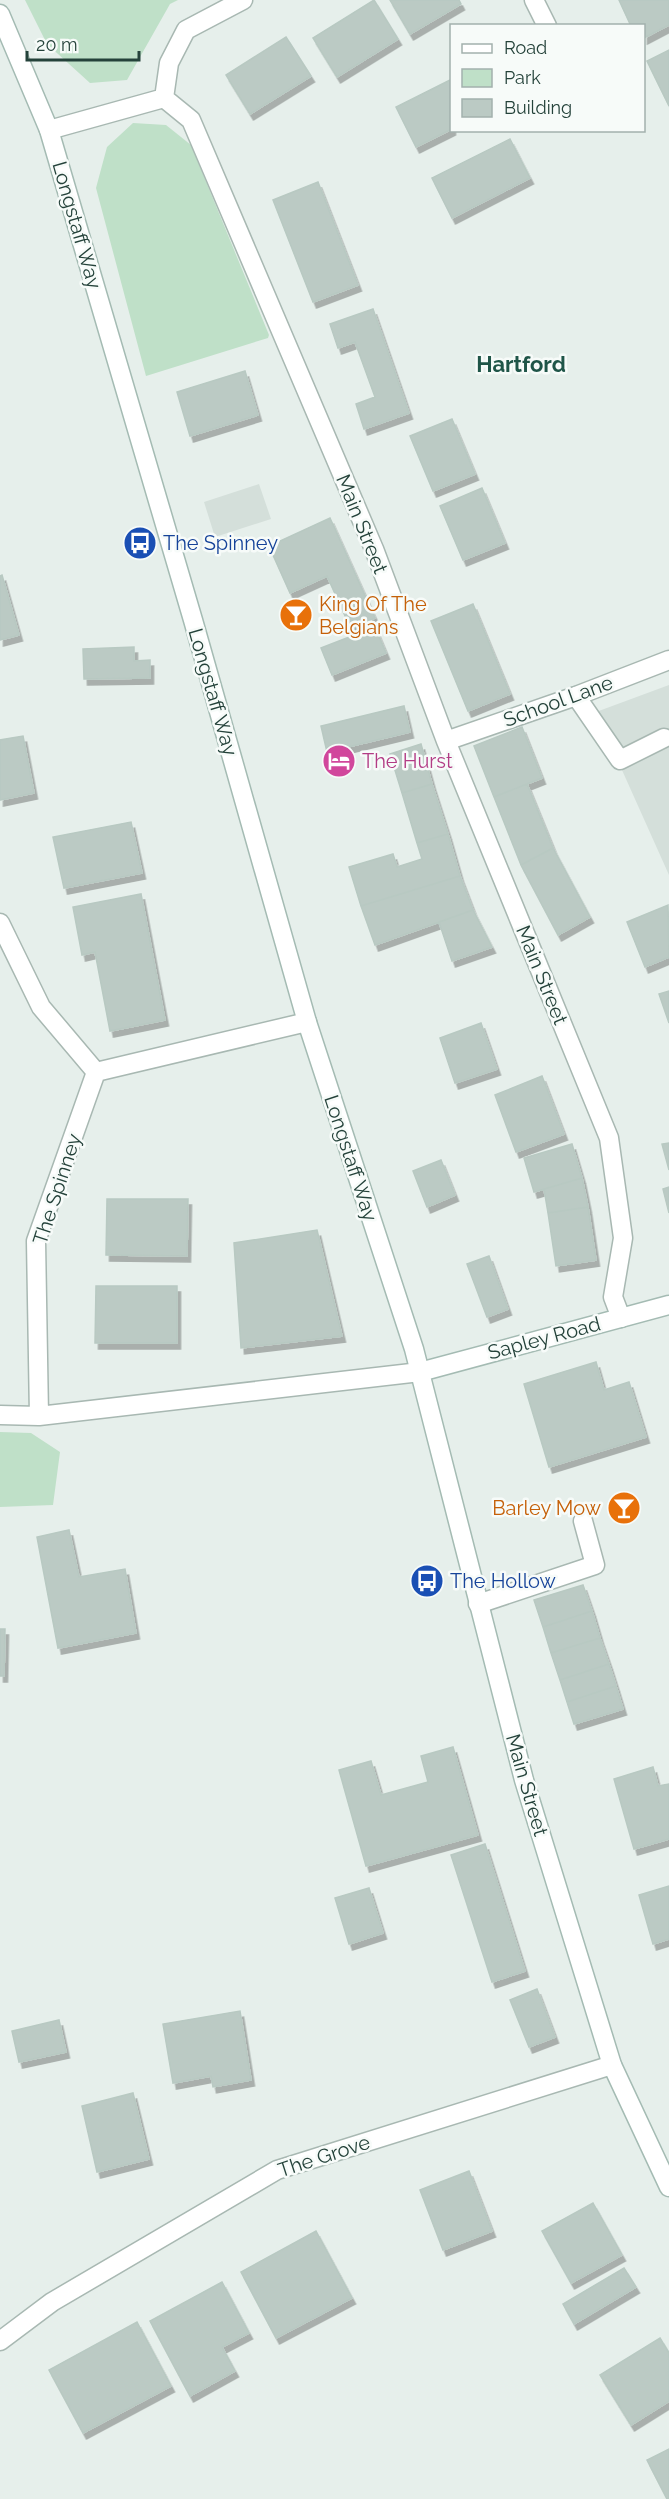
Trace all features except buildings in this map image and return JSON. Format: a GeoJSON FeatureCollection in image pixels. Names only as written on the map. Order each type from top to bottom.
{"type":"FeatureCollection","features":[{"type":"Feature","properties":{"kind":"street"},"geometry":{"type":"LineString","coordinates":[[49,130],[164,99],[169,63],[186,30],[243,0]]}},
{"type":"Feature","properties":{"kind":"street"},"geometry":{"type":"LineString","coordinates":[[534,0],[546,24]]}},
{"type":"Feature","properties":{"kind":"street","name":"Longstaff Way"},"geometry":{"type":"LineString","coordinates":[[0,14],[49,130],[196,631],[307,1022],[420,1372]]}},
{"type":"Feature","properties":{"kind":"street","name":"Main Street"},"geometry":{"type":"LineString","coordinates":[[164,99],[191,120],[214,170],[374,549],[446,741],[609,1138],[623,1238],[613,1297],[621,1318]]}},
{"type":"Feature","properties":{"kind":"street","name":"School Lane"},"geometry":{"type":"LineString","coordinates":[[446,741],[576,696],[669,660]]}},
{"type":"Feature","properties":{"kind":"street"},"geometry":{"type":"LineString","coordinates":[[576,696],[620,760],[664,738]]}},
{"type":"Feature","properties":{"kind":"street"},"geometry":{"type":"LineString","coordinates":[[0,923],[41,1007],[96,1072],[307,1022]]}},
{"type":"Feature","properties":{"kind":"street","name":"The Spinney"},"geometry":{"type":"LineString","coordinates":[[39,1416],[36,1240],[96,1072]]}},
{"type":"Feature","properties":{"kind":"street","name":"Sapley Road"},"geometry":{"type":"LineString","coordinates":[[420,1372],[669,1305]]}},
{"type":"Feature","properties":{"kind":"street"},"geometry":{"type":"LineString","coordinates":[[0,1415],[39,1416],[420,1372]]}},
{"type":"Feature","properties":{"kind":"street","name":"Main Street"},"geometry":{"type":"LineString","coordinates":[[420,1372],[524,1780],[612,2066],[669,2187]]}},
{"type":"Feature","properties":{"kind":"street"},"geometry":{"type":"LineString","coordinates":[[478,1604],[595,1566],[583,1521]]}},
{"type":"Feature","properties":{"kind":"street","name":"The Grove"},"geometry":{"type":"LineString","coordinates":[[0,2341],[52,2302],[277,2170],[612,2066]]}},
{"type":"Feature","properties":{"kind":"shaded area"},"geometry":{"type":"Polygon","coordinates":[[[259,484],[271,519],[215,537],[204,502],[259,484]]]}},
{"type":"Feature","properties":{"kind":"shaded area"},"geometry":{"type":"Polygon","coordinates":[[[669,685],[669,875],[596,712],[669,685]]]}},
{"type":"Feature","properties":{"kind":"green space"},"geometry":{"type":"Polygon","coordinates":[[[25,0],[178,0],[170,4],[127,80],[90,83],[47,44],[25,0]]]}},
{"type":"Feature","properties":{"kind":"green space"},"geometry":{"type":"Polygon","coordinates":[[[133,123],[166,125],[191,145],[269,335],[268,338],[146,376],[96,188],[107,147],[133,123]]]}},
{"type":"Feature","properties":{"kind":"green space"},"geometry":{"type":"Polygon","coordinates":[[[0,1432],[31,1433],[60,1452],[53,1505],[0,1507],[0,1432]]]}},
{"type":"Feature","properties":{"kind":"place","name":"The Spinney"},"geometry":{"type":"Point","coordinates":[140,543]}},
{"type":"Feature","properties":{"kind":"place","name":"King Of The Belgians"},"geometry":{"type":"Point","coordinates":[296,615]}},
{"type":"Feature","properties":{"kind":"place","name":"The Hurst"},"geometry":{"type":"Point","coordinates":[339,761]}},
{"type":"Feature","properties":{"kind":"place","name":"Barley Mow"},"geometry":{"type":"Point","coordinates":[624,1508]}},
{"type":"Feature","properties":{"kind":"place","name":"The Hollow"},"geometry":{"type":"Point","coordinates":[427,1581]}},
{"type":"Feature","properties":{"kind":"district","name":"Hartford"},"geometry":{"type":"Point","coordinates":[521,364]}}]}
